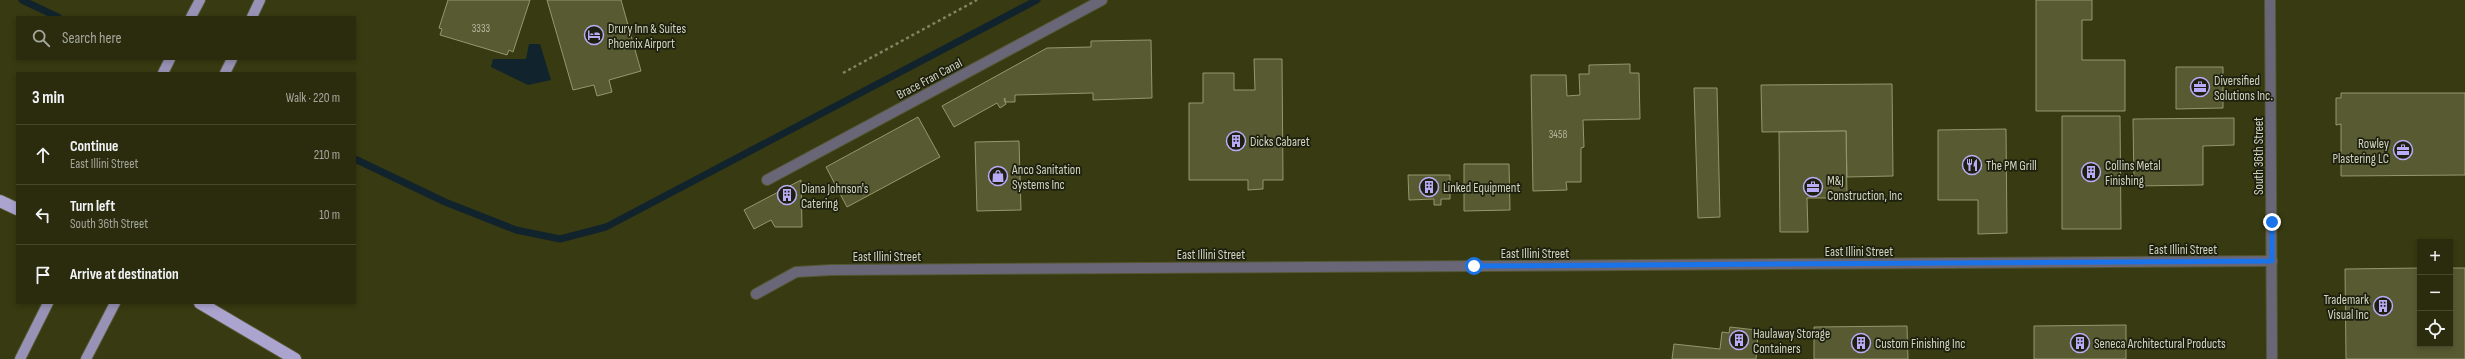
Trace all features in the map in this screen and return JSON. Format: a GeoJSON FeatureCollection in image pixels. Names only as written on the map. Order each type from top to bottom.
{"type":"FeatureCollection","features":[{"type":"Feature","properties":{"kind":"highway"},"geometry":{"type":"LineString","coordinates":[[0,201],[16,208]]}},
{"type":"Feature","properties":{"kind":"highway"},"geometry":{"type":"LineString","coordinates":[[202,304],[295,359]]}},
{"type":"Feature","properties":{"kind":"main road"},"geometry":{"type":"LineString","coordinates":[[192,16],[200,0]]}},
{"type":"Feature","properties":{"kind":"main road"},"geometry":{"type":"LineString","coordinates":[[252,16],[260,0]]}},
{"type":"Feature","properties":{"kind":"main road"},"geometry":{"type":"LineString","coordinates":[[164,72],[170,60]]}},
{"type":"Feature","properties":{"kind":"main road"},"geometry":{"type":"LineString","coordinates":[[226,72],[232,60]]}},
{"type":"Feature","properties":{"kind":"main road"},"geometry":{"type":"LineString","coordinates":[[20,359],[48,304]]}},
{"type":"Feature","properties":{"kind":"main road"},"geometry":{"type":"LineString","coordinates":[[86,359],[114,304]]}},
{"type":"Feature","properties":{"kind":"street","name":"Brace Fran Canal"},"geometry":{"type":"LineString","coordinates":[[767,180],[1102,0]]}},
{"type":"Feature","properties":{"kind":"street","name":"South 36th Street"},"geometry":{"type":"LineString","coordinates":[[2270,0],[2272,359]]}},
{"type":"Feature","properties":{"kind":"street","name":"East Illini Street"},"geometry":{"type":"LineString","coordinates":[[756,294],[796,272],[831,270],[2272,261]]}},
{"type":"Feature","properties":{"kind":"path"},"geometry":{"type":"LineString","coordinates":[[843,73],[977,0]]}},
{"type":"Feature","properties":{"kind":"water"},"geometry":{"type":"Polygon","coordinates":[[[529,44],[540,44],[551,80],[528,85],[491,67],[493,59],[526,59],[529,44]]]}},
{"type":"Feature","properties":{"kind":"building"},"geometry":{"type":"Polygon","coordinates":[[[448,0],[530,0],[513,52],[509,50],[507,55],[440,35],[442,29],[439,28],[448,0]]]}},
{"type":"Feature","properties":{"kind":"building","name":"Drury Inn & Suites Phoenix Airport"},"geometry":{"type":"Polygon","coordinates":[[[547,0],[621,0],[641,71],[609,80],[612,92],[597,96],[594,85],[573,90],[547,0]]]}},
{"type":"Feature","properties":{"kind":"building"},"geometry":{"type":"Polygon","coordinates":[[[2036,0],[2092,0],[2092,20],[2082,20],[2082,60],[2125,60],[2125,111],[2036,111],[2036,0]]]}},
{"type":"Feature","properties":{"kind":"building"},"geometry":{"type":"Polygon","coordinates":[[[1151,40],[1152,98],[1093,100],[1093,93],[1015,95],[1015,102],[1005,102],[1006,104],[1000,108],[997,103],[954,127],[942,106],[1047,48],[1091,47],[1091,41],[1151,40]]]}},
{"type":"Feature","properties":{"kind":"building","name":"Dicks Cabaret"},"geometry":{"type":"Polygon","coordinates":[[[1254,59],[1282,59],[1283,180],[1263,180],[1263,189],[1248,190],[1248,180],[1189,180],[1189,103],[1203,103],[1203,73],[1234,73],[1234,90],[1255,90],[1254,59]]]}},
{"type":"Feature","properties":{"kind":"building"},"geometry":{"type":"Polygon","coordinates":[[[1630,64],[1630,73],[1639,73],[1640,119],[1583,120],[1584,147],[1581,148],[1581,182],[1566,182],[1567,190],[1533,191],[1531,75],[1566,75],[1567,96],[1580,95],[1579,74],[1589,74],[1589,65],[1630,64]]]}},
{"type":"Feature","properties":{"kind":"building","name":"Diversified Solutions Inc."},"geometry":{"type":"Polygon","coordinates":[[[2176,67],[2223,67],[2223,108],[2176,109],[2176,67]]]}},
{"type":"Feature","properties":{"kind":"building"},"geometry":{"type":"Polygon","coordinates":[[[1892,84],[1893,176],[1847,177],[1846,131],[1762,132],[1761,85],[1892,84]]]}},
{"type":"Feature","properties":{"kind":"building"},"geometry":{"type":"Polygon","coordinates":[[[1694,88],[1717,88],[1720,217],[1698,218],[1694,88]]]}},
{"type":"Feature","properties":{"kind":"building","name":"Rowley Plastering LC"},"geometry":{"type":"Polygon","coordinates":[[[2341,93],[2465,93],[2465,175],[2341,176],[2341,124],[2336,125],[2336,98],[2341,98],[2341,93]]]}},
{"type":"Feature","properties":{"kind":"building","name":"Collins Metal Finishing"},"geometry":{"type":"Polygon","coordinates":[[[2062,116],[2120,116],[2121,229],[2062,229],[2062,116]]]}},
{"type":"Feature","properties":{"kind":"building"},"geometry":{"type":"Polygon","coordinates":[[[918,117],[940,157],[847,207],[826,167],[918,117]]]}},
{"type":"Feature","properties":{"kind":"building"},"geometry":{"type":"Polygon","coordinates":[[[2234,118],[2234,145],[2203,146],[2203,185],[2134,186],[2133,119],[2234,118]]]}},
{"type":"Feature","properties":{"kind":"building","name":"The PM Grill"},"geometry":{"type":"Polygon","coordinates":[[[2006,129],[2007,233],[1978,234],[1978,200],[1938,200],[1938,130],[2006,129]]]}},
{"type":"Feature","properties":{"kind":"building","name":"M&J Construction, Inc"},"geometry":{"type":"Polygon","coordinates":[[[1846,131],[1847,198],[1807,198],[1808,232],[1780,232],[1779,132],[1846,131]]]}},
{"type":"Feature","properties":{"kind":"building","name":"Anco Sanitation Systems Inc"},"geometry":{"type":"Polygon","coordinates":[[[1019,141],[1021,210],[977,211],[975,142],[1019,141]]]}},
{"type":"Feature","properties":{"kind":"building"},"geometry":{"type":"Polygon","coordinates":[[[1464,164],[1509,164],[1510,210],[1464,211],[1464,164]]]}},
{"type":"Feature","properties":{"kind":"building","name":"Linked Equipment"},"geometry":{"type":"Polygon","coordinates":[[[1408,175],[1450,175],[1450,199],[1441,199],[1441,205],[1434,205],[1434,199],[1409,200],[1408,175]]]}},
{"type":"Feature","properties":{"kind":"building","name":"Diana Johnson's Catering"},"geometry":{"type":"Polygon","coordinates":[[[801,180],[802,227],[775,227],[771,220],[754,229],[744,210],[801,180]]]}},
{"type":"Feature","properties":{"kind":"building","name":"Trademark Visual Inc"},"geometry":{"type":"Polygon","coordinates":[[[2417,268],[2417,347],[2453,347],[2453,268],[2465,268],[2465,359],[2346,359],[2345,269],[2417,268]]]}},
{"type":"Feature","properties":{"kind":"building","name":"Seneca Architectural Products"},"geometry":{"type":"Polygon","coordinates":[[[2126,325],[2126,359],[2034,359],[2034,326],[2126,325]]]}},
{"type":"Feature","properties":{"kind":"building","name":"Custom Finishing Inc"},"geometry":{"type":"Polygon","coordinates":[[[1907,326],[1908,359],[1814,359],[1814,327],[1907,326]]]}},
{"type":"Feature","properties":{"kind":"building","name":"Haulaway Storage Containers"},"geometry":{"type":"Polygon","coordinates":[[[1730,327],[1756,330],[1755,335],[1758,335],[1756,359],[1672,359],[1674,344],[1720,349],[1722,332],[1729,333],[1730,327]]]}},
{"type":"Feature","properties":{"kind":"waterway"},"geometry":{"type":"LineString","coordinates":[[22,0],[56,16]]}},
{"type":"Feature","properties":{"kind":"waterway"},"geometry":{"type":"LineString","coordinates":[[356,159],[445,202],[516,230],[560,239],[606,227],[1037,0]]}},
{"type":"Feature","properties":{"kind":"place","name":"Drury Inn & Suites Phoenix Airport"},"geometry":{"type":"Point","coordinates":[594,35]}},
{"type":"Feature","properties":{"kind":"place","name":"Diversified Solutions Inc."},"geometry":{"type":"Point","coordinates":[2200,87]}},
{"type":"Feature","properties":{"kind":"place","name":"Dicks Cabaret"},"geometry":{"type":"Point","coordinates":[1236,141]}},
{"type":"Feature","properties":{"kind":"place","name":"Rowley Plastering LC"},"geometry":{"type":"Point","coordinates":[2403,150]}},
{"type":"Feature","properties":{"kind":"place","name":"The PM Grill"},"geometry":{"type":"Point","coordinates":[1972,165]}},
{"type":"Feature","properties":{"kind":"place","name":"Collins Metal Finishing"},"geometry":{"type":"Point","coordinates":[2091,172]}},
{"type":"Feature","properties":{"kind":"place","name":"Anco Sanitation Systems Inc"},"geometry":{"type":"Point","coordinates":[998,176]}},
{"type":"Feature","properties":{"kind":"place","name":"Linked Equipment"},"geometry":{"type":"Point","coordinates":[1429,187]}},
{"type":"Feature","properties":{"kind":"place","name":"M&J Construction, Inc"},"geometry":{"type":"Point","coordinates":[1813,187]}},
{"type":"Feature","properties":{"kind":"place","name":"Diana Johnson's Catering"},"geometry":{"type":"Point","coordinates":[787,195]}},
{"type":"Feature","properties":{"kind":"place","name":"Trademark Visual Inc"},"geometry":{"type":"Point","coordinates":[2383,306]}},
{"type":"Feature","properties":{"kind":"place","name":"Haulaway Storage Containers"},"geometry":{"type":"Point","coordinates":[1739,340]}},
{"type":"Feature","properties":{"kind":"place","name":"Custom Finishing Inc"},"geometry":{"type":"Point","coordinates":[1861,343]}},
{"type":"Feature","properties":{"kind":"place","name":"Seneca Architectural Products"},"geometry":{"type":"Point","coordinates":[2080,343]}},
{"type":"Feature","properties":{"kind":"route"},"geometry":{"type":"LineString","coordinates":[[1474,266],[2272,261],[2272,222]]}}]}
